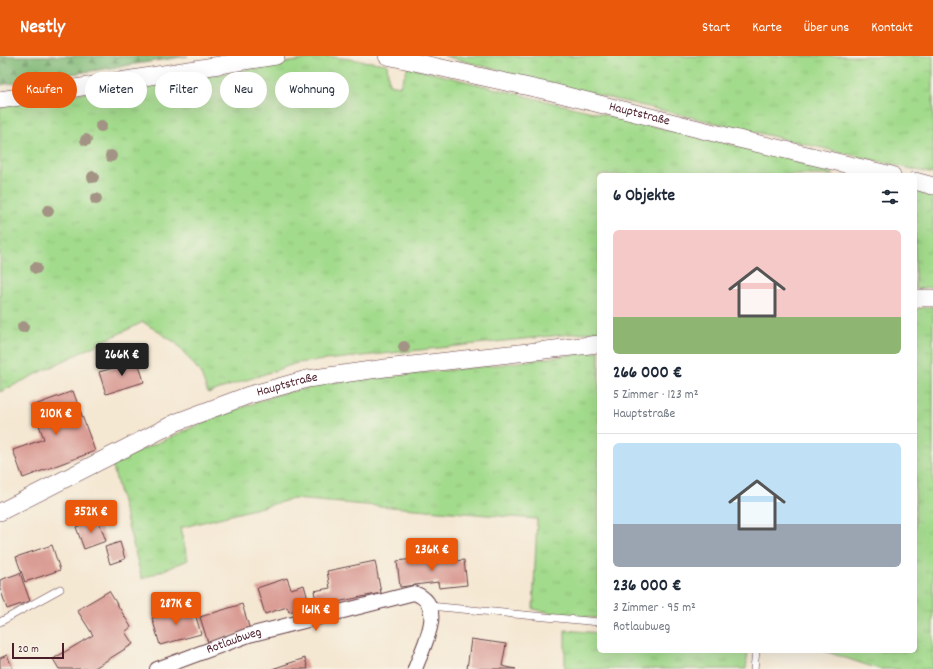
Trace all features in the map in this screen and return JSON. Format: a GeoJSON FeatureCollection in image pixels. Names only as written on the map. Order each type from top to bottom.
{"type":"FeatureCollection","features":[{"type":"Feature","properties":{"kind":"street"},"geometry":{"type":"LineString","coordinates":[[0,100],[276,56]]}},
{"type":"Feature","properties":{"kind":"street","name":"Hauptstraße"},"geometry":{"type":"LineString","coordinates":[[387,56],[552,92],[730,137],[883,173]]}},
{"type":"Feature","properties":{"kind":"street"},"geometry":{"type":"LineString","coordinates":[[917,181],[933,186]]}},
{"type":"Feature","properties":{"kind":"street"},"geometry":{"type":"LineString","coordinates":[[917,298],[933,298]]}},
{"type":"Feature","properties":{"kind":"street","name":"Hauptstraße"},"geometry":{"type":"LineString","coordinates":[[0,512],[177,422],[249,395],[307,379],[385,368],[597,344]]}},
{"type":"Feature","properties":{"kind":"street","name":"Rotlaubweg"},"geometry":{"type":"LineString","coordinates":[[157,669],[249,635],[414,594],[423,597],[429,606]]}},
{"type":"Feature","properties":{"kind":"street"},"geometry":{"type":"LineString","coordinates":[[415,669],[433,621],[429,606]]}},
{"type":"Feature","properties":{"kind":"lane"},"geometry":{"type":"LineString","coordinates":[[0,622],[60,589]]}},
{"type":"Feature","properties":{"kind":"lane"},"geometry":{"type":"LineString","coordinates":[[429,606],[597,622]]}},
{"type":"Feature","properties":{"kind":"lane"},"geometry":{"type":"LineString","coordinates":[[754,669],[756,653]]}},
{"type":"Feature","properties":{"kind":"green space"},"geometry":{"type":"Polygon","coordinates":[[[0,56],[188,56],[77,73],[12,72],[12,83],[0,85],[0,56]]]}},
{"type":"Feature","properties":{"kind":"green space"},"geometry":{"type":"Polygon","coordinates":[[[326,56],[387,64],[389,84],[400,86],[408,67],[554,103],[820,165],[831,173],[597,173],[597,331],[297,363],[208,393],[200,372],[176,343],[143,322],[0,392],[0,104],[12,102],[12,108],[77,108],[77,94],[85,92],[85,108],[147,108],[147,84],[155,83],[155,108],[212,108],[212,75],[220,74],[220,108],[267,108],[267,72],[232,72],[326,56]]]}},
{"type":"Feature","properties":{"kind":"green space"},"geometry":{"type":"Polygon","coordinates":[[[444,56],[933,56],[933,174],[550,84],[444,56]]]}},
{"type":"Feature","properties":{"kind":"green space"},"geometry":{"type":"Polygon","coordinates":[[[917,190],[933,194],[933,287],[917,289],[917,190]]]}},
{"type":"Feature","properties":{"kind":"green space"},"geometry":{"type":"Polygon","coordinates":[[[933,306],[933,669],[879,669],[830,653],[917,653],[917,309],[933,306]]]}},
{"type":"Feature","properties":{"kind":"green space"},"geometry":{"type":"Polygon","coordinates":[[[597,351],[597,618],[566,616],[533,609],[537,519],[293,499],[180,528],[188,560],[142,579],[112,463],[216,417],[279,394],[329,383],[504,364],[597,351]]]}},
{"type":"Feature","properties":{"kind":"green space"},"geometry":{"type":"Polygon","coordinates":[[[565,630],[597,633],[597,653],[748,653],[746,669],[565,669],[565,630]]]}},
{"type":"Feature","properties":{"kind":"building"},"geometry":{"type":"Polygon","coordinates":[[[138,361],[144,382],[106,394],[99,372],[138,361]]]}},
{"type":"Feature","properties":{"kind":"building"},"geometry":{"type":"Polygon","coordinates":[[[73,391],[95,451],[23,478],[13,450],[44,439],[32,406],[73,391]]]}},
{"type":"Feature","properties":{"kind":"building"},"geometry":{"type":"Polygon","coordinates":[[[98,519],[106,541],[84,549],[76,527],[98,519]]]}},
{"type":"Feature","properties":{"kind":"building"},"geometry":{"type":"Polygon","coordinates":[[[120,542],[125,559],[110,564],[105,547],[120,542]]]}},
{"type":"Feature","properties":{"kind":"building"},"geometry":{"type":"Polygon","coordinates":[[[52,545],[60,570],[25,582],[16,557],[52,545]]]}},
{"type":"Feature","properties":{"kind":"building"},"geometry":{"type":"Polygon","coordinates":[[[437,556],[438,563],[464,560],[467,585],[439,588],[438,582],[400,587],[397,561],[437,556]]]}},
{"type":"Feature","properties":{"kind":"building"},"geometry":{"type":"Polygon","coordinates":[[[375,561],[381,593],[317,606],[314,591],[330,588],[327,571],[375,561]]]}},
{"type":"Feature","properties":{"kind":"building"},"geometry":{"type":"Polygon","coordinates":[[[20,573],[30,601],[7,609],[0,588],[0,580],[20,573]]]}},
{"type":"Feature","properties":{"kind":"building"},"geometry":{"type":"Polygon","coordinates":[[[287,578],[291,589],[304,585],[310,606],[289,612],[287,607],[265,614],[257,588],[287,578]]]}},
{"type":"Feature","properties":{"kind":"building"},"geometry":{"type":"Polygon","coordinates":[[[109,591],[131,627],[125,632],[133,644],[93,669],[59,669],[53,659],[93,635],[77,610],[109,591]]]}},
{"type":"Feature","properties":{"kind":"building"},"geometry":{"type":"Polygon","coordinates":[[[242,604],[250,630],[208,643],[200,617],[242,604]]]}},
{"type":"Feature","properties":{"kind":"building"},"geometry":{"type":"Polygon","coordinates":[[[193,607],[201,634],[160,645],[152,618],[193,607]]]}},
{"type":"Feature","properties":{"kind":"building"},"geometry":{"type":"Polygon","coordinates":[[[471,639],[506,644],[502,666],[516,669],[467,669],[471,639]]]}},
{"type":"Feature","properties":{"kind":"building"},"geometry":{"type":"Polygon","coordinates":[[[7,655],[13,669],[0,669],[0,658],[7,655]]]}},
{"type":"Feature","properties":{"kind":"building"},"geometry":{"type":"Polygon","coordinates":[[[305,658],[308,669],[272,669],[305,658]]]}}]}
